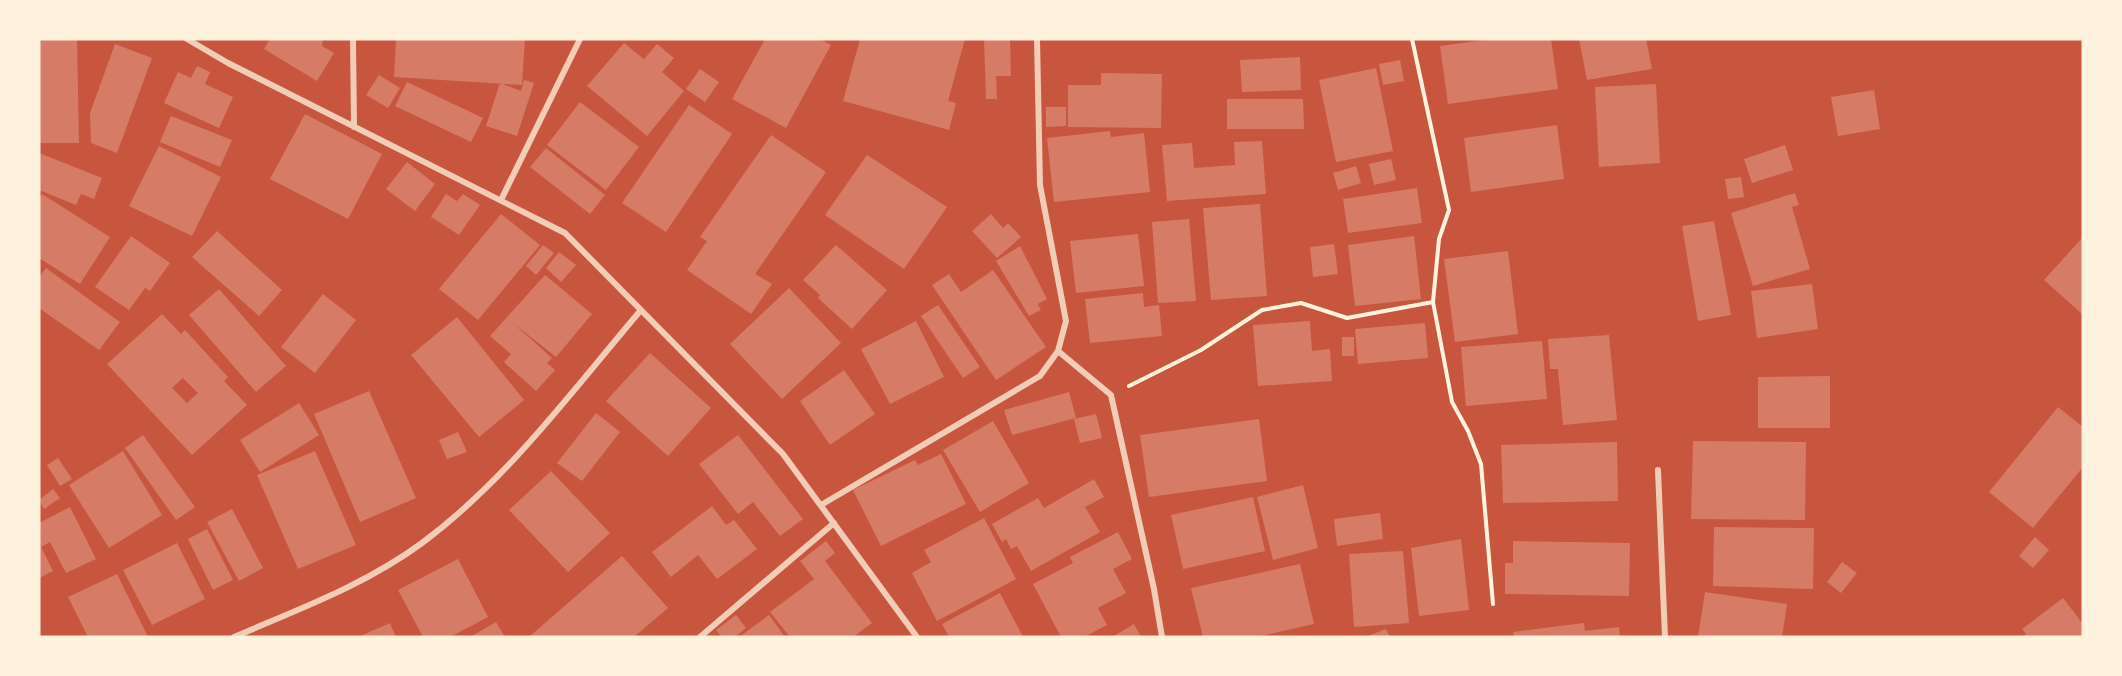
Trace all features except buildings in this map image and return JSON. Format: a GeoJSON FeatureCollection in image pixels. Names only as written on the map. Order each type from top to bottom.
{"type":"FeatureCollection","features":[{"type":"Feature","properties":{"kind":"street"},"geometry":{"type":"LineString","coordinates":[[187,39],[228,63],[565,233],[783,454],[917,637]]}},
{"type":"Feature","properties":{"kind":"street"},"geometry":{"type":"LineString","coordinates":[[353,39],[354,127]]}},
{"type":"Feature","properties":{"kind":"street"},"geometry":{"type":"LineString","coordinates":[[501,200],[580,39]]}},
{"type":"Feature","properties":{"kind":"street"},"geometry":{"type":"LineString","coordinates":[[821,505],[1040,376],[1058,351],[1066,321],[1040,185],[1037,39]]}},
{"type":"Feature","properties":{"kind":"street"},"geometry":{"type":"LineString","coordinates":[[234,637],[340,592],[421,543],[500,476],[641,310]]}},
{"type":"Feature","properties":{"kind":"street"},"geometry":{"type":"LineString","coordinates":[[1058,351],[1083,369],[1111,395],[1154,589],[1162,637]]}},
{"type":"Feature","properties":{"kind":"street"},"geometry":{"type":"LineString","coordinates":[[1658,470],[1665,637]]}},
{"type":"Feature","properties":{"kind":"street"},"geometry":{"type":"LineString","coordinates":[[700,637],[834,523]]}},
{"type":"Feature","properties":{"kind":"path"},"geometry":{"type":"LineString","coordinates":[[1412,39],[1449,210],[1439,238],[1433,302],[1452,402],[1468,431],[1481,464],[1493,604]]}},
{"type":"Feature","properties":{"kind":"path"},"geometry":{"type":"LineString","coordinates":[[1111,395],[1201,350],[1262,310],[1301,303],[1347,318],[1433,302]]}}]}
